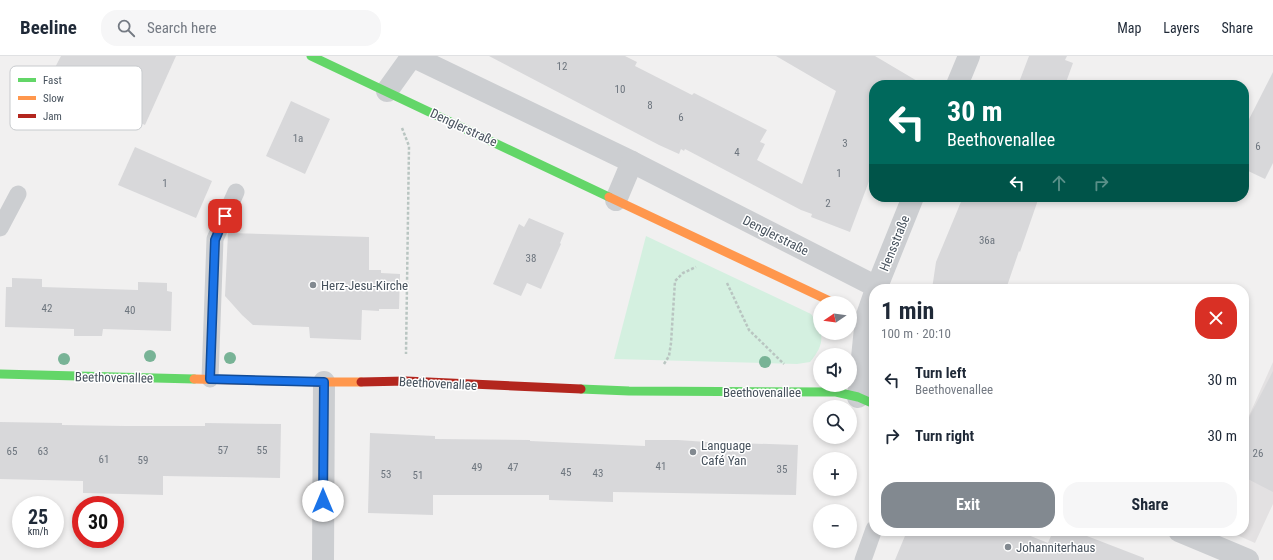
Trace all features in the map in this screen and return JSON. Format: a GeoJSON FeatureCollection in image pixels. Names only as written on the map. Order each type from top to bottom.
{"type":"FeatureCollection","features":[{"type":"Feature","properties":{"kind":"street","name":"Denglerstraße"},"geometry":{"type":"LineString","coordinates":[[311,56],[819,296]]}},
{"type":"Feature","properties":{"kind":"street","name":"Denglerstraße"},"geometry":{"type":"LineString","coordinates":[[412,56],[632,162],[869,286]]}},
{"type":"Feature","properties":{"kind":"street"},"geometry":{"type":"LineString","coordinates":[[387,91],[412,56]]}},
{"type":"Feature","properties":{"kind":"street"},"geometry":{"type":"LineString","coordinates":[[959,80],[969,56]]}},
{"type":"Feature","properties":{"kind":"street"},"geometry":{"type":"LineString","coordinates":[[616,200],[632,162]]}},
{"type":"Feature","properties":{"kind":"street","name":"Hensstraße"},"geometry":{"type":"LineString","coordinates":[[878,284],[911,202]]}},
{"type":"Feature","properties":{"kind":"street","name":"Hensstraße"},"geometry":{"type":"LineString","coordinates":[[866,400],[858,314],[869,299]]}},
{"type":"Feature","properties":{"kind":"street","name":"Beethovenallee"},"geometry":{"type":"LineString","coordinates":[[0,374],[324,382],[406,381],[629,391],[836,392],[866,400]]}},
{"type":"Feature","properties":{"kind":"street"},"geometry":{"type":"LineString","coordinates":[[323,560],[324,382]]}},
{"type":"Feature","properties":{"kind":"street"},"geometry":{"type":"LineString","coordinates":[[1191,536],[1248,560]]}},
{"type":"Feature","properties":{"kind":"lane"},"geometry":{"type":"LineString","coordinates":[[210,379],[215,240],[236,192]]}},
{"type":"Feature","properties":{"kind":"lane"},"geometry":{"type":"LineString","coordinates":[[0,228],[18,194]]}},
{"type":"Feature","properties":{"kind":"lane"},"geometry":{"type":"LineString","coordinates":[[863,560],[872,536]]}},
{"type":"Feature","properties":{"kind":"path"},"geometry":{"type":"LineString","coordinates":[[387,91],[409,146],[406,381]]}},
{"type":"Feature","properties":{"kind":"path"},"geometry":{"type":"LineString","coordinates":[[726,252],[727,282],[749,330],[789,370],[796,392]]}},
{"type":"Feature","properties":{"kind":"path"},"geometry":{"type":"LineString","coordinates":[[671,343],[675,281]]}},
{"type":"Feature","properties":{"kind":"shaded area"},"geometry":{"type":"Polygon","coordinates":[[[1273,362],[1273,504],[1255,543],[1239,536],[1249,536],[1249,416],[1273,362]]]}},
{"type":"Feature","properties":{"kind":"green space"},"geometry":{"type":"Polygon","coordinates":[[[646,236],[811,314],[813,317],[813,340],[821,340],[819,348],[813,348],[813,358],[810,362],[797,364],[614,359],[646,236]]]}},
{"type":"Feature","properties":{"kind":"building"},"geometry":{"type":"Polygon","coordinates":[[[61,56],[176,56],[145,125],[142,124],[142,66],[56,66],[61,56]]]}},
{"type":"Feature","properties":{"kind":"building"},"geometry":{"type":"Polygon","coordinates":[[[489,56],[625,56],[637,62],[635,66],[692,95],[694,93],[767,130],[760,142],[765,144],[757,160],[802,184],[836,91],[776,56],[875,56],[916,80],[869,80],[869,181],[850,232],[811,217],[812,214],[801,210],[685,149],[684,151],[681,149],[679,154],[489,56]]]}},
{"type":"Feature","properties":{"kind":"building"},"geometry":{"type":"Polygon","coordinates":[[[1029,56],[1067,56],[1065,60],[1073,63],[1067,80],[1020,80],[1029,56]]]}},
{"type":"Feature","properties":{"kind":"building"},"geometry":{"type":"Polygon","coordinates":[[[1273,72],[1273,163],[1265,179],[1249,171],[1249,119],[1273,72]]]}},
{"type":"Feature","properties":{"kind":"building"},"geometry":{"type":"Polygon","coordinates":[[[291,101],[330,119],[305,174],[266,156],[291,101]]]}},
{"type":"Feature","properties":{"kind":"building"},"geometry":{"type":"Polygon","coordinates":[[[135,147],[212,181],[196,218],[118,185],[135,147]]]}},
{"type":"Feature","properties":{"kind":"building"},"geometry":{"type":"Polygon","coordinates":[[[961,202],[1037,202],[1008,284],[933,284],[936,262],[961,202]]]}},
{"type":"Feature","properties":{"kind":"building"},"geometry":{"type":"Polygon","coordinates":[[[529,218],[564,233],[560,243],[561,244],[541,289],[527,283],[521,296],[493,284],[519,224],[524,227],[529,218]]]}},
{"type":"Feature","properties":{"kind":"building","name":"Herz-Jesu-Kirche"},"geometry":{"type":"Polygon","coordinates":[[[228,233],[369,237],[369,270],[381,270],[381,273],[400,274],[399,309],[379,309],[379,311],[362,310],[361,340],[310,338],[309,327],[253,325],[225,296],[228,233]]]}},
{"type":"Feature","properties":{"kind":"building"},"geometry":{"type":"Polygon","coordinates":[[[12,278],[42,279],[42,287],[138,290],[138,282],[167,283],[167,291],[172,292],[171,331],[103,329],[102,336],[74,336],[74,329],[5,327],[6,287],[12,287],[12,278]]]}},
{"type":"Feature","properties":{"kind":"building"},"geometry":{"type":"Polygon","coordinates":[[[1273,371],[1273,492],[1249,480],[1249,417],[1273,371]]]}},
{"type":"Feature","properties":{"kind":"building"},"geometry":{"type":"Polygon","coordinates":[[[0,422],[125,426],[205,426],[205,423],[281,424],[280,478],[163,476],[163,495],[83,493],[83,481],[0,479],[0,422]]]}},
{"type":"Feature","properties":{"kind":"building"},"geometry":{"type":"Polygon","coordinates":[[[370,433],[435,436],[435,439],[530,440],[645,446],[645,440],[798,445],[796,495],[613,492],[613,502],[549,500],[549,495],[433,495],[433,515],[368,513],[370,433]]]}},
{"type":"Feature","properties":{"kind":"building","name":"Johanniterhaus"},"geometry":{"type":"Polygon","coordinates":[[[905,536],[1030,536],[1048,543],[1051,536],[1087,536],[1144,558],[1144,560],[895,560],[905,536]]]}},
{"type":"Feature","properties":{"kind":"traffic: fast"},"geometry":{"type":"LineString","coordinates":[[311,56],[609,197]]}},
{"type":"Feature","properties":{"kind":"traffic: fast"},"geometry":{"type":"LineString","coordinates":[[0,374],[194,379]]}},
{"type":"Feature","properties":{"kind":"traffic: fast"},"geometry":{"type":"LineString","coordinates":[[581,389],[629,391],[836,392],[858,397],[869,402]]}},
{"type":"Feature","properties":{"kind":"traffic: slow"},"geometry":{"type":"LineString","coordinates":[[609,197],[819,296]]}},
{"type":"Feature","properties":{"kind":"traffic: slow"},"geometry":{"type":"LineString","coordinates":[[194,379],[361,382]]}},
{"type":"Feature","properties":{"kind":"traffic: jam"},"geometry":{"type":"LineString","coordinates":[[361,382],[406,381],[581,389]]}},
{"type":"Feature","properties":{"kind":"place","name":"Herz-Jesu-Kirche"},"geometry":{"type":"Point","coordinates":[313,285]}},
{"type":"Feature","properties":{"kind":"place","name":"Language Café Yan"},"geometry":{"type":"Point","coordinates":[693,452]}},
{"type":"Feature","properties":{"kind":"place","name":"Johanniterhaus"},"geometry":{"type":"Point","coordinates":[1008,547]}},
{"type":"Feature","properties":{"kind":"route"},"geometry":{"type":"LineString","coordinates":[[225,216],[215,240],[210,379],[324,382],[323,501]]}}]}
